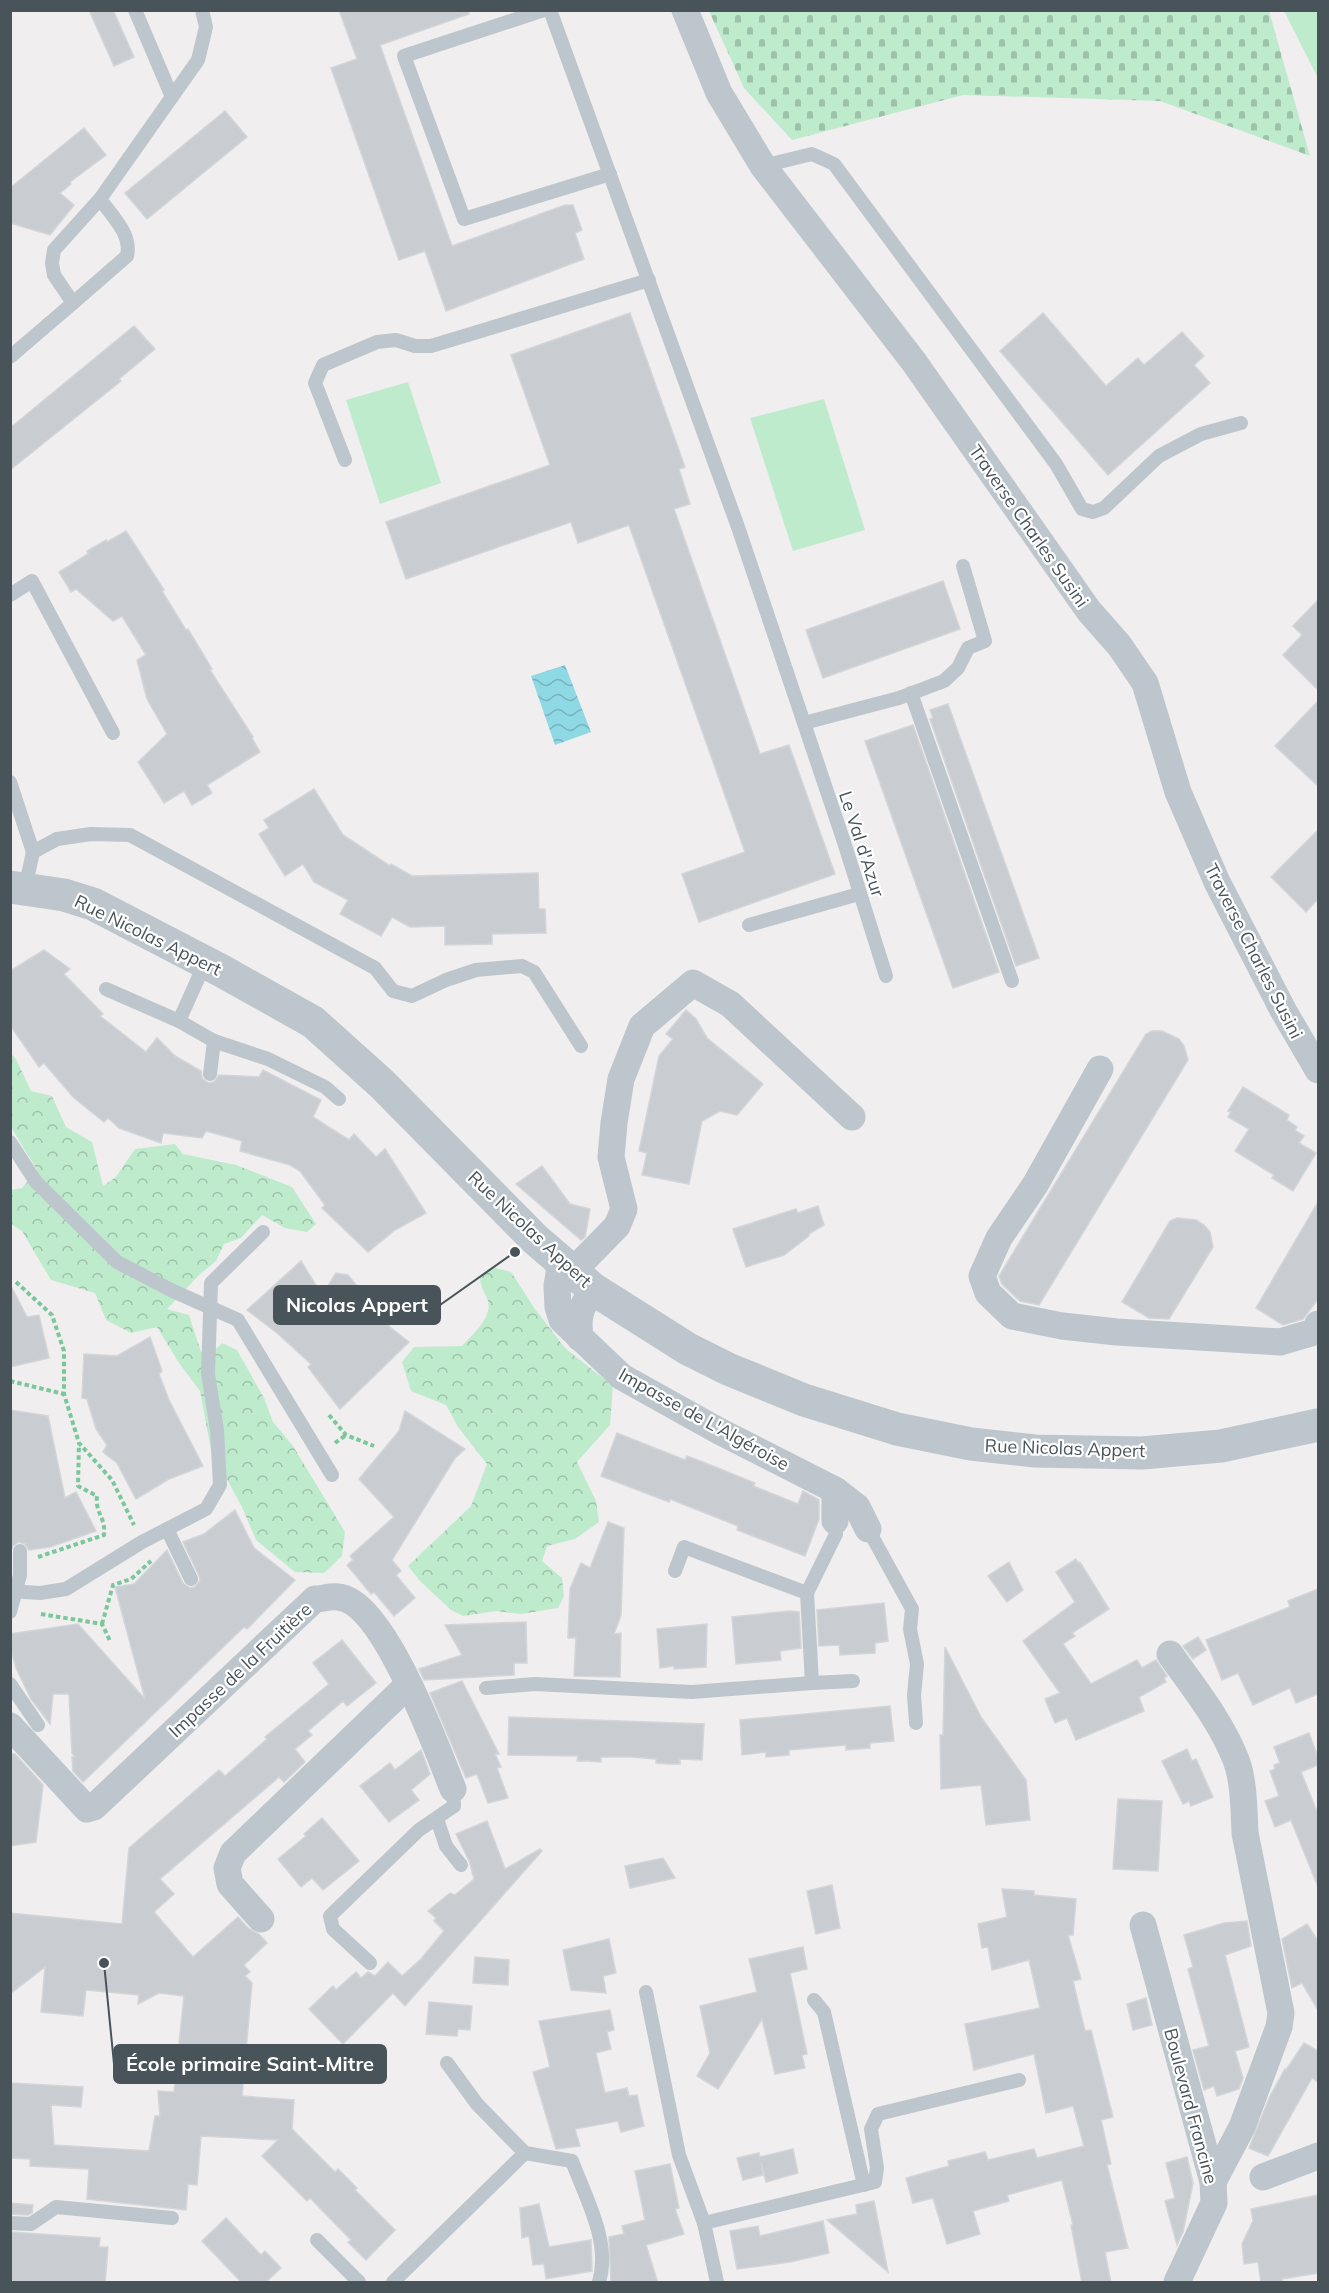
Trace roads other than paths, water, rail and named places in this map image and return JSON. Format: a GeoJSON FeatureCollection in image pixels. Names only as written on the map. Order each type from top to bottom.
{"type":"FeatureCollection","features":[{"type":"Feature","properties":{"kind":"street","name":"Traverse Charles Susini"},"geometry":{"type":"LineString","coordinates":[[685,10],[720,93],[763,166],[914,363],[1089,611],[1119,645],[1145,683],[1178,792],[1217,882],[1283,1010],[1318,1071]]}},
{"type":"Feature","properties":{"kind":"street","name":"Rue Nicolas Appert"},"geometry":{"type":"LineString","coordinates":[[18,888],[64,895],[93,904],[206,962],[313,1022],[374,1077],[536,1239],[576,1274],[688,1349],[728,1369],[804,1400],[897,1429],[971,1444],[1035,1451],[1142,1453],[1221,1446],[1318,1425]]}},
{"type":"Feature","properties":{"kind":"street"},"geometry":{"type":"LineString","coordinates":[[580,1338],[576,1274],[617,1226],[624,1209],[612,1157],[614,1123],[621,1079],[642,1026],[693,983],[730,1004],[852,1117]]}},
{"type":"Feature","properties":{"kind":"street"},"geometry":{"type":"LineString","coordinates":[[1100,1069],[1035,1185],[999,1238],[982,1276],[988,1293],[1012,1316],[1062,1326],[1117,1332],[1280,1342],[1314,1332],[1318,1324]]}},
{"type":"Feature","properties":{"kind":"street","name":"Impasse de L'Algéroise"},"geometry":{"type":"LineString","coordinates":[[576,1274],[557,1286],[558,1307],[562,1320],[622,1377],[719,1431],[835,1490],[857,1507],[868,1529]]}},
{"type":"Feature","properties":{"kind":"street"},"geometry":{"type":"LineString","coordinates":[[835,1490],[836,1521]]}},
{"type":"Feature","properties":{"kind":"street","name":"Impasse de la Fruitière"},"geometry":{"type":"LineString","coordinates":[[10,1726],[87,1809],[94,1807],[315,1599],[339,1597],[360,1608],[386,1639],[432,1735],[453,1789]]}},
{"type":"Feature","properties":{"kind":"street"},"geometry":{"type":"LineString","coordinates":[[1170,1654],[1223,1731],[1238,1762],[1245,1833],[1281,2013],[1279,2027],[1242,2127],[1213,2182]]}},
{"type":"Feature","properties":{"kind":"street"},"geometry":{"type":"LineString","coordinates":[[261,1919],[230,1884],[227,1868],[233,1853],[408,1685]]}},
{"type":"Feature","properties":{"kind":"street","name":"Boulevard Francine"},"geometry":{"type":"LineString","coordinates":[[1143,1925],[1213,2182],[1214,2203],[1177,2283]]}},
{"type":"Feature","properties":{"kind":"street"},"geometry":{"type":"LineString","coordinates":[[1263,2177],[1318,2156]]}},
{"type":"Feature","properties":{"kind":"lane"},"geometry":{"type":"LineString","coordinates":[[135,10],[172,97]]}},
{"type":"Feature","properties":{"kind":"lane"},"geometry":{"type":"LineString","coordinates":[[73,303],[54,275],[52,263],[54,250],[100,199],[198,60],[206,27],[202,10]]}},
{"type":"Feature","properties":{"kind":"lane"},"geometry":{"type":"LineString","coordinates":[[544,10],[404,56],[464,219],[610,174]]}},
{"type":"Feature","properties":{"kind":"lane","name":"Le Val d'Azur"},"geometry":{"type":"LineString","coordinates":[[550,10],[738,527],[886,976]]}},
{"type":"Feature","properties":{"kind":"lane"},"geometry":{"type":"LineString","coordinates":[[763,166],[812,154],[834,164],[1056,464],[1082,508],[1093,512],[1104,508],[1159,456],[1201,434],[1242,423]]}},
{"type":"Feature","properties":{"kind":"lane"},"geometry":{"type":"LineString","coordinates":[[10,357],[127,256],[129,246],[126,234],[100,199]]}},
{"type":"Feature","properties":{"kind":"lane"},"geometry":{"type":"LineString","coordinates":[[345,460],[315,383],[323,365],[377,342],[396,340],[415,346],[431,346],[649,280]]}},
{"type":"Feature","properties":{"kind":"lane"},"geometry":{"type":"LineString","coordinates":[[804,723],[911,693],[944,681],[958,668],[968,648],[985,641],[963,566]]}},
{"type":"Feature","properties":{"kind":"lane"},"geometry":{"type":"LineString","coordinates":[[10,595],[32,581],[113,733]]}},
{"type":"Feature","properties":{"kind":"lane"},"geometry":{"type":"LineString","coordinates":[[911,693],[1012,981]]}},
{"type":"Feature","properties":{"kind":"lane"},"geometry":{"type":"LineString","coordinates":[[10,782],[33,852]]}},
{"type":"Feature","properties":{"kind":"lane"},"geometry":{"type":"LineString","coordinates":[[18,888],[33,852],[57,839],[91,834],[130,835],[375,968],[393,991],[412,996],[446,980],[476,970],[522,966],[534,972],[581,1046]]}},
{"type":"Feature","properties":{"kind":"lane"},"geometry":{"type":"LineString","coordinates":[[749,924],[859,894]]}},
{"type":"Feature","properties":{"kind":"lane"},"geometry":{"type":"LineString","coordinates":[[180,1021],[206,962]]}},
{"type":"Feature","properties":{"kind":"lane"},"geometry":{"type":"LineString","coordinates":[[106,989],[180,1021],[214,1041],[268,1059],[325,1087],[339,1099]]}},
{"type":"Feature","properties":{"kind":"lane"},"geometry":{"type":"LineString","coordinates":[[210,1074],[214,1041]]}},
{"type":"Feature","properties":{"kind":"lane"},"geometry":{"type":"LineString","coordinates":[[10,1142],[36,1182],[117,1262],[173,1291],[238,1320],[332,1475]]}},
{"type":"Feature","properties":{"kind":"lane"},"geometry":{"type":"LineString","coordinates":[[13,1591],[34,1593],[66,1589],[142,1542],[206,1509],[220,1485],[217,1430],[208,1374],[211,1283],[263,1232]]}},
{"type":"Feature","properties":{"kind":"lane"},"geometry":{"type":"LineString","coordinates":[[812,1683],[807,1593],[836,1534],[836,1521]]}},
{"type":"Feature","properties":{"kind":"lane"},"geometry":{"type":"LineString","coordinates":[[167,1529],[191,1579]]}},
{"type":"Feature","properties":{"kind":"lane"},"geometry":{"type":"LineString","coordinates":[[868,1529],[912,1609],[910,1629],[917,1664],[914,1695],[916,1723]]}},
{"type":"Feature","properties":{"kind":"lane"},"geometry":{"type":"LineString","coordinates":[[675,1571],[684,1547],[807,1593]]}},
{"type":"Feature","properties":{"kind":"lane"},"geometry":{"type":"LineString","coordinates":[[10,1612],[13,1591],[20,1575],[20,1551]]}},
{"type":"Feature","properties":{"kind":"lane"},"geometry":{"type":"LineString","coordinates":[[486,1688],[535,1684],[692,1692],[853,1681]]}},
{"type":"Feature","properties":{"kind":"lane"},"geometry":{"type":"LineString","coordinates":[[10,1684],[38,1725]]}},
{"type":"Feature","properties":{"kind":"lane"},"geometry":{"type":"LineString","coordinates":[[370,1963],[333,1929],[330,1916],[418,1830],[454,1806],[453,1789]]}},
{"type":"Feature","properties":{"kind":"lane"},"geometry":{"type":"LineString","coordinates":[[437,1819],[446,1846],[461,1865]]}},
{"type":"Feature","properties":{"kind":"lane"},"geometry":{"type":"LineString","coordinates":[[646,1992],[679,2154],[704,2223],[717,2283]]}},
{"type":"Feature","properties":{"kind":"lane"},"geometry":{"type":"LineString","coordinates":[[814,2000],[824,2012],[864,2185]]}},
{"type":"Feature","properties":{"kind":"lane"},"geometry":{"type":"LineString","coordinates":[[447,2063],[477,2104],[525,2153],[572,2161],[602,2241],[599,2283]]}},
{"type":"Feature","properties":{"kind":"lane"},"geometry":{"type":"LineString","coordinates":[[704,2223],[875,2182],[877,2168],[871,2129],[878,2114],[1018,2080]]}},
{"type":"Feature","properties":{"kind":"lane"},"geometry":{"type":"LineString","coordinates":[[393,2283],[525,2153]]}},
{"type":"Feature","properties":{"kind":"lane"},"geometry":{"type":"LineString","coordinates":[[10,2223],[31,2224],[56,2207],[172,2218]]}},
{"type":"Feature","properties":{"kind":"lane"},"geometry":{"type":"LineString","coordinates":[[317,2240],[359,2283]]}},
{"type":"Feature","properties":{"kind":"water"},"geometry":{"type":"Polygon","coordinates":[[[565,665],[591,732],[555,745],[531,676],[565,665]]]}},
{"type":"Feature","properties":{"kind":"place","name":"Nicolas Appert"},"geometry":{"type":"Point","coordinates":[515,1252]}},
{"type":"Feature","properties":{"kind":"place","name":"École primaire Saint-Mitre"},"geometry":{"type":"Point","coordinates":[104,1963]}}]}
